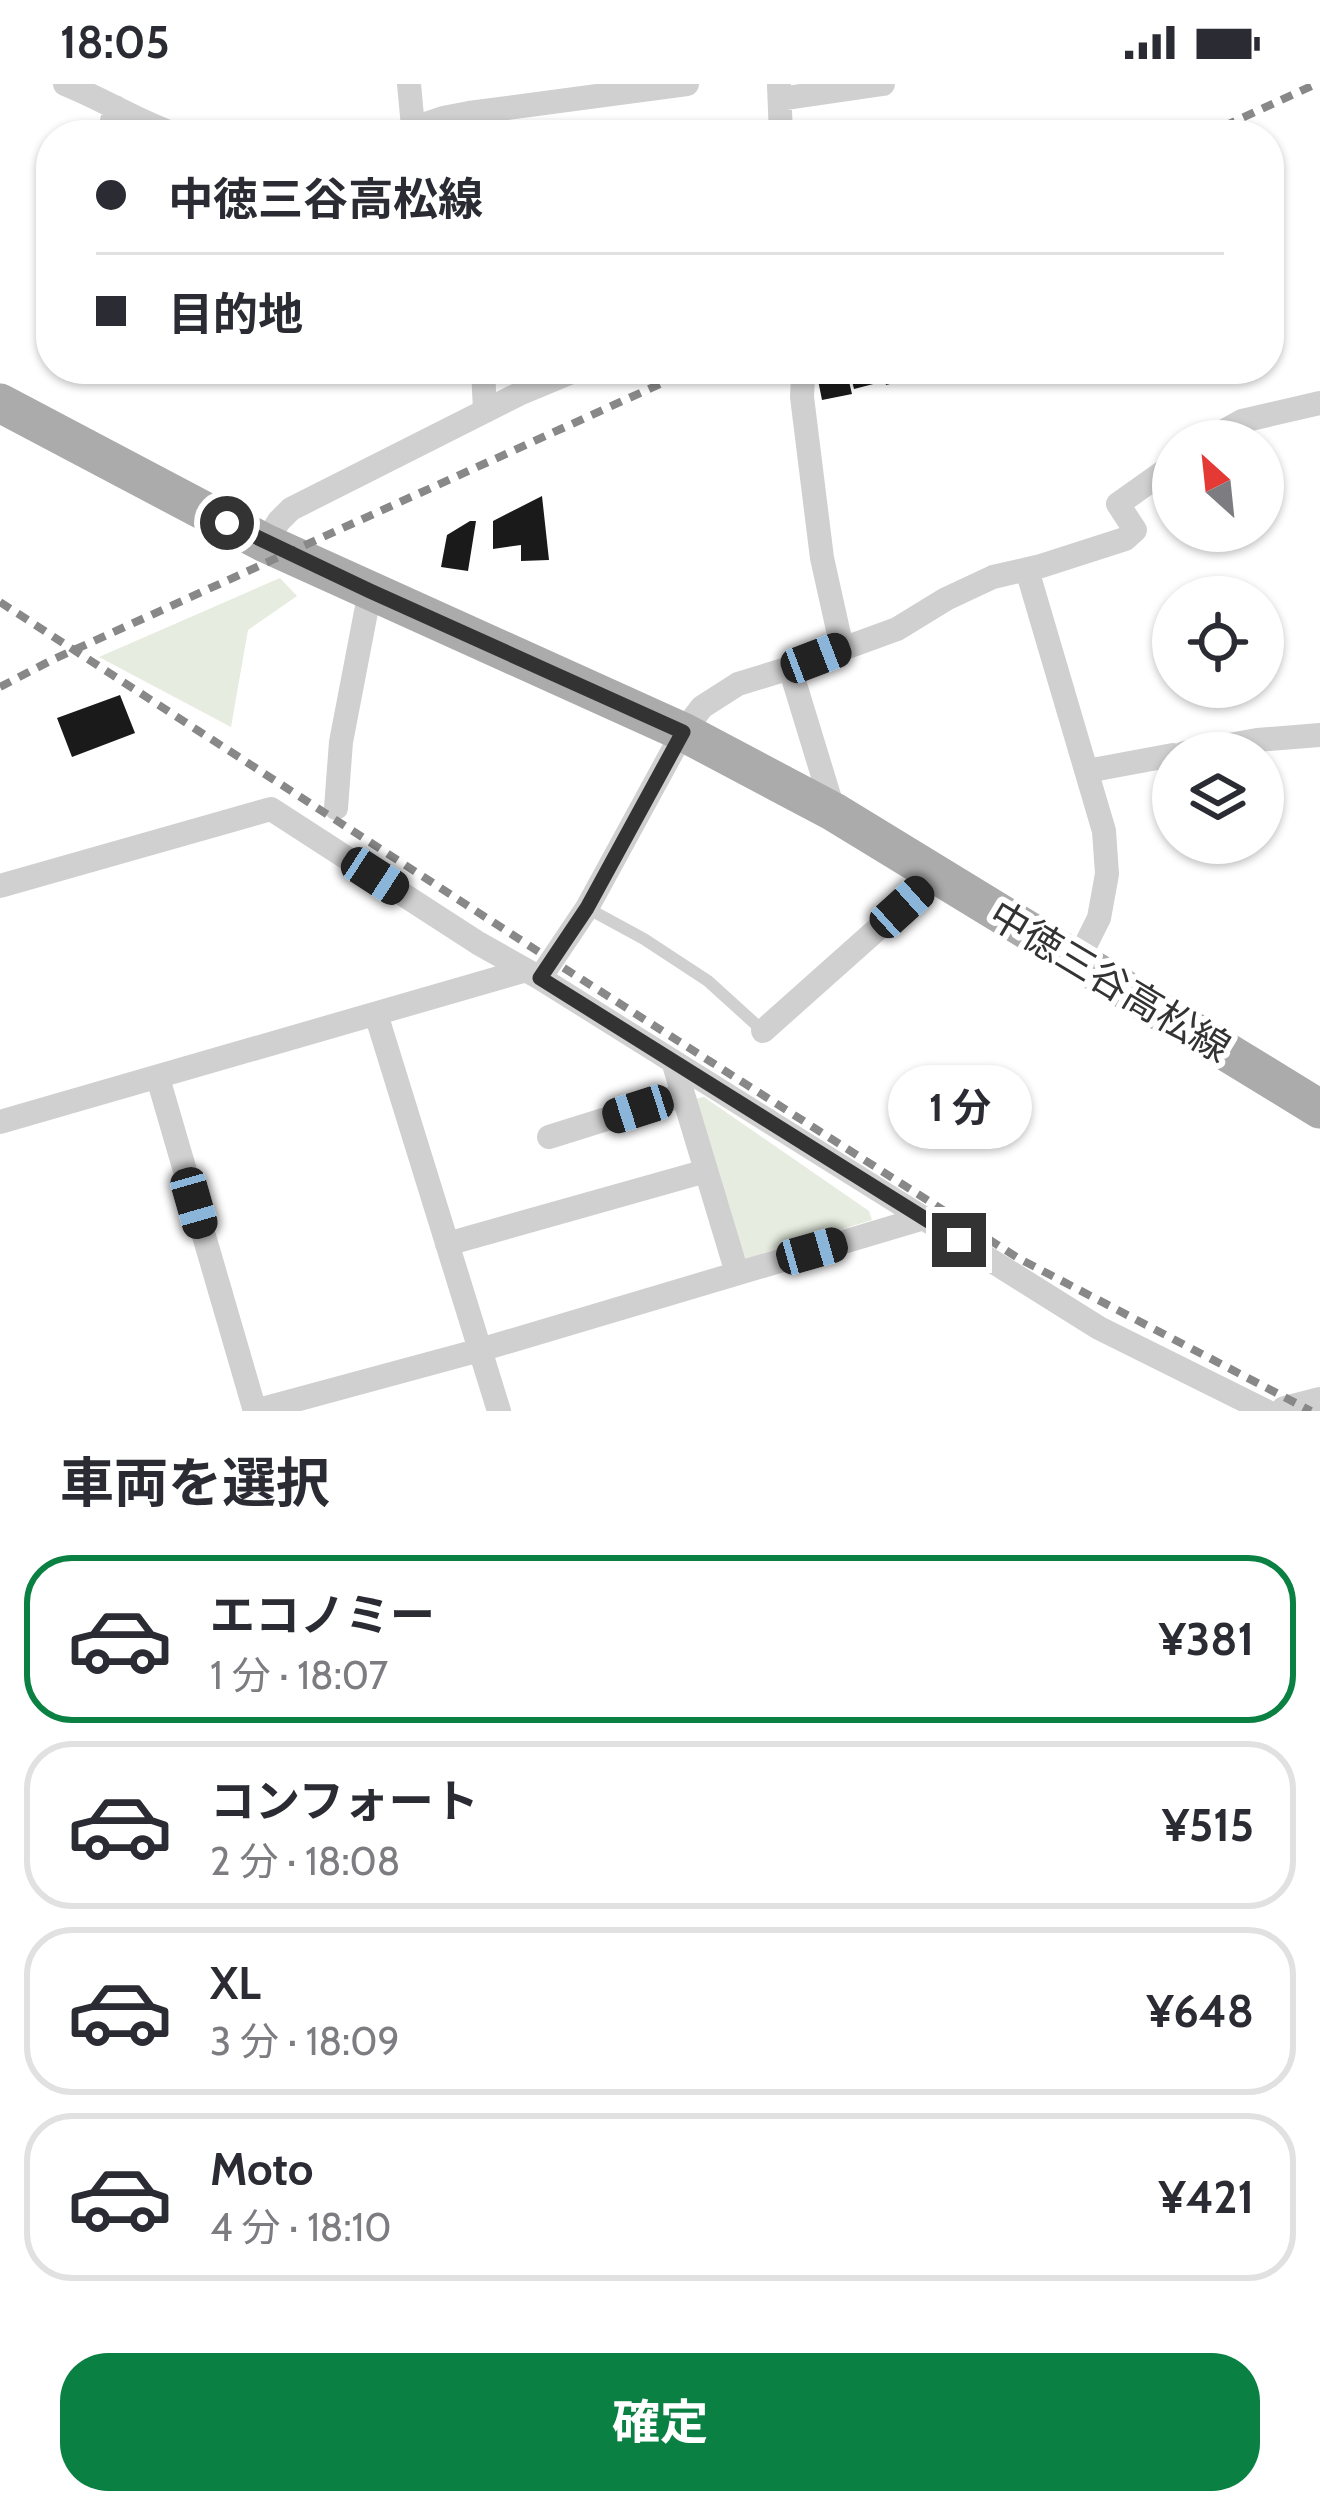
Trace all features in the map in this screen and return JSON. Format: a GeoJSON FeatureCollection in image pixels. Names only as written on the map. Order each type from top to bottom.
{"type":"FeatureCollection","features":[{"type":"Feature","properties":{"kind":"main road","name":"中徳三谷高松線"},"geometry":{"type":"LineString","coordinates":[[0,403],[265,542],[683,732],[834,812],[1320,1109]]}},
{"type":"Feature","properties":{"kind":"street"},"geometry":{"type":"LineString","coordinates":[[64,84],[139,120]]}},
{"type":"Feature","properties":{"kind":"street"},"geometry":{"type":"LineString","coordinates":[[404,120],[409,84]]}},
{"type":"Feature","properties":{"kind":"street"},"geometry":{"type":"LineString","coordinates":[[488,120],[653,86],[687,84]]}},
{"type":"Feature","properties":{"kind":"street"},"geometry":{"type":"LineString","coordinates":[[780,92],[883,84]]}},
{"type":"Feature","properties":{"kind":"street"},"geometry":{"type":"LineString","coordinates":[[112,120],[115,107]]}},
{"type":"Feature","properties":{"kind":"street"},"geometry":{"type":"LineString","coordinates":[[484,384],[485,410]]}},
{"type":"Feature","properties":{"kind":"street"},"geometry":{"type":"LineString","coordinates":[[265,542],[290,509],[545,384]]}},
{"type":"Feature","properties":{"kind":"street"},"geometry":{"type":"LineString","coordinates":[[803,384],[822,558],[842,648]]}},
{"type":"Feature","properties":{"kind":"street"},"geometry":{"type":"LineString","coordinates":[[1246,420],[1320,403]]}},
{"type":"Feature","properties":{"kind":"street"},"geometry":{"type":"LineString","coordinates":[[0,1122],[532,974],[587,908],[701,707],[760,676],[897,628],[980,582],[1132,535],[1135,530],[1118,504],[1152,479]]}},
{"type":"Feature","properties":{"kind":"street"},"geometry":{"type":"LineString","coordinates":[[1027,569],[1104,831],[1107,874],[1099,918],[1077,962]]}},
{"type":"Feature","properties":{"kind":"street"},"geometry":{"type":"LineString","coordinates":[[336,808],[341,742],[370,591]]}},
{"type":"Feature","properties":{"kind":"street"},"geometry":{"type":"LineString","coordinates":[[790,668],[834,812]]}},
{"type":"Feature","properties":{"kind":"street"},"geometry":{"type":"LineString","coordinates":[[1284,738],[1320,735]]}},
{"type":"Feature","properties":{"kind":"street"},"geometry":{"type":"LineString","coordinates":[[1087,771],[1152,759]]}},
{"type":"Feature","properties":{"kind":"street"},"geometry":{"type":"LineString","coordinates":[[0,886],[272,809],[1099,1328],[1266,1411]]}},
{"type":"Feature","properties":{"kind":"street"},"geometry":{"type":"LineString","coordinates":[[763,1031],[937,876]]}},
{"type":"Feature","properties":{"kind":"street"},"geometry":{"type":"LineString","coordinates":[[376,1014],[499,1411]]}},
{"type":"Feature","properties":{"kind":"street"},"geometry":{"type":"LineString","coordinates":[[673,1060],[737,1274]]}},
{"type":"Feature","properties":{"kind":"street"},"geometry":{"type":"LineString","coordinates":[[158,1078],[255,1411],[480,1350],[924,1218]]}},
{"type":"Feature","properties":{"kind":"street"},"geometry":{"type":"LineString","coordinates":[[549,1137],[683,1095]]}},
{"type":"Feature","properties":{"kind":"street"},"geometry":{"type":"LineString","coordinates":[[447,1244],[706,1171]]}},
{"type":"Feature","properties":{"kind":"street"},"geometry":{"type":"LineString","coordinates":[[1285,1411],[1320,1402]]}},
{"type":"Feature","properties":{"kind":"lane"},"geometry":{"type":"LineString","coordinates":[[587,908],[708,981],[763,1031]]}},
{"type":"Feature","properties":{"kind":"shaded area"},"geometry":{"type":"Polygon","coordinates":[[[280,578],[297,596],[248,630],[231,727],[99,657],[280,578]]]}},
{"type":"Feature","properties":{"kind":"shaded area"},"geometry":{"type":"Polygon","coordinates":[[[704,1097],[869,1211],[872,1220],[744,1259],[695,1099],[704,1097]]]}},
{"type":"Feature","properties":{"kind":"building"},"geometry":{"type":"Polygon","coordinates":[[[819,384],[850,384],[852,394],[822,400],[819,384]]]}},
{"type":"Feature","properties":{"kind":"building"},"geometry":{"type":"Polygon","coordinates":[[[542,496],[549,560],[521,561],[521,545],[493,549],[493,521],[542,496]]]}},
{"type":"Feature","properties":{"kind":"building"},"geometry":{"type":"Polygon","coordinates":[[[476,521],[468,571],[441,567],[447,535],[476,521]]]}},
{"type":"Feature","properties":{"kind":"building"},"geometry":{"type":"Polygon","coordinates":[[[120,695],[135,733],[72,757],[57,718],[120,695]]]}},
{"type":"Feature","properties":{"kind":"railway"},"geometry":{"type":"LineString","coordinates":[[1238,120],[1316,84]]}},
{"type":"Feature","properties":{"kind":"railway"},"geometry":{"type":"LineString","coordinates":[[0,687],[660,384]]}},
{"type":"Feature","properties":{"kind":"railway"},"geometry":{"type":"LineString","coordinates":[[0,602],[1018,1258],[1311,1411]]}},
{"type":"Feature","properties":{"kind":"route"},"geometry":{"type":"LineString","coordinates":[[227,523],[683,732],[587,908],[540,978],[959,1240]]}}]}
